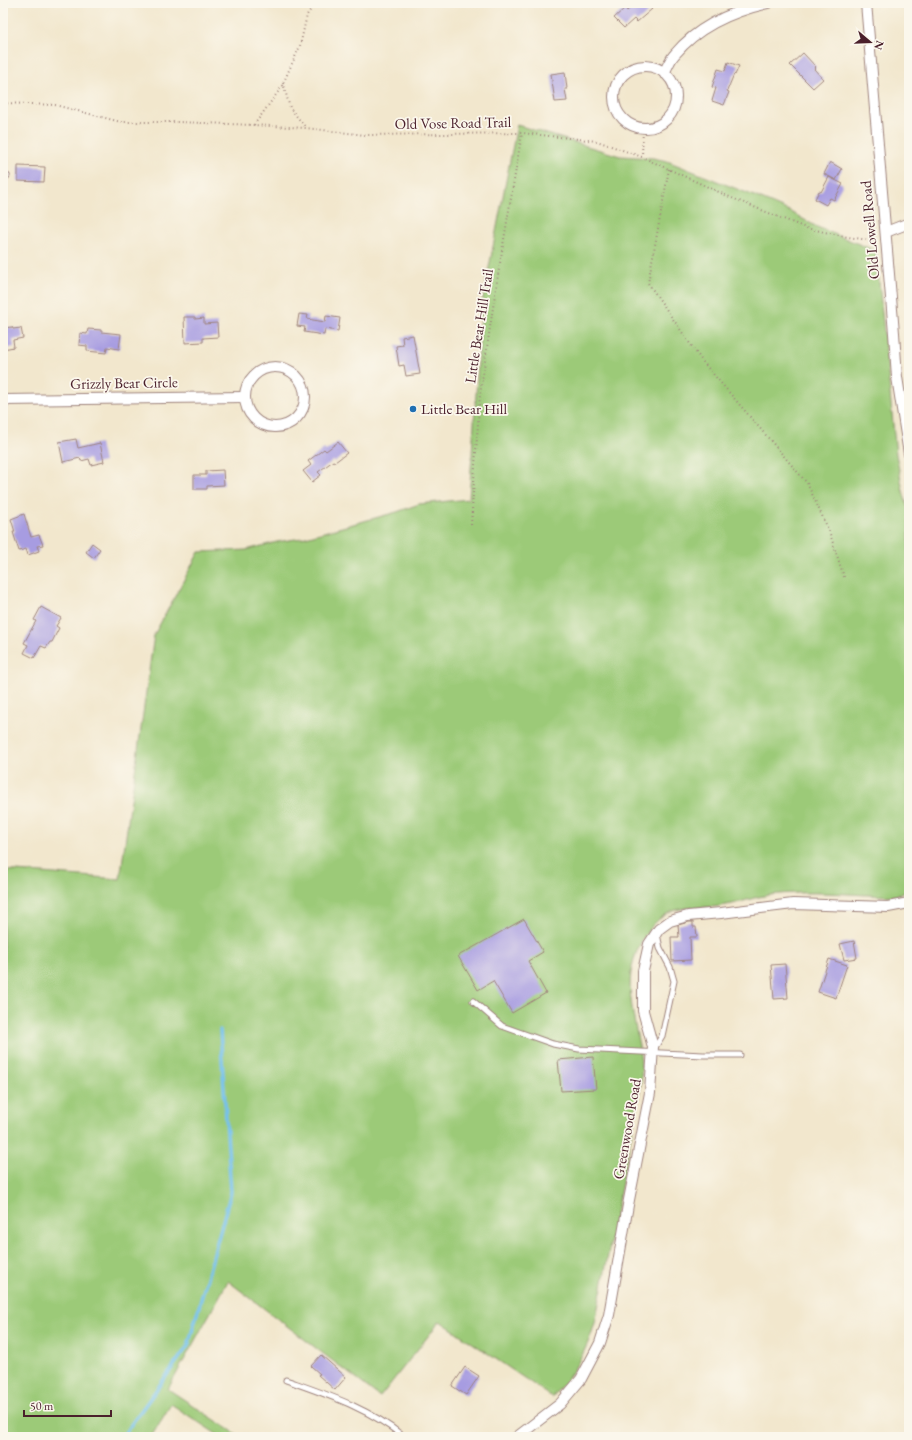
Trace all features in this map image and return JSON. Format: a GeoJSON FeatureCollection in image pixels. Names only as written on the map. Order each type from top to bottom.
{"type":"FeatureCollection","features":[{"type":"Feature","properties":{"kind":"street"},"geometry":{"type":"LineString","coordinates":[[664,73],[674,55],[684,43],[697,33],[730,15],[768,3]]}},
{"type":"Feature","properties":{"kind":"street","name":"Old Lowell Road"},"geometry":{"type":"LineString","coordinates":[[866,3],[897,377],[909,454]]}},
{"type":"Feature","properties":{"kind":"street"},"geometry":{"type":"LineString","coordinates":[[644,66],[655,68],[664,73],[671,80],[675,89],[676,98],[674,108],[669,117],[662,123],[653,127],[643,128],[633,126],[624,120],[617,112],[614,102],[614,91],[621,77],[634,68],[644,66]]}},
{"type":"Feature","properties":{"kind":"street"},"geometry":{"type":"LineString","coordinates":[[886,237],[909,223]]}},
{"type":"Feature","properties":{"kind":"street"},"geometry":{"type":"LineString","coordinates":[[273,366],[286,368],[296,374],[304,385],[306,398],[303,410],[295,420],[284,426],[272,427],[260,423],[251,414],[245,397],[248,384],[255,374],[273,366]]}},
{"type":"Feature","properties":{"kind":"street","name":"Grizzly Bear Circle"},"geometry":{"type":"LineString","coordinates":[[3,400],[245,397]]}},
{"type":"Feature","properties":{"kind":"street","name":"Greenwood Road"},"geometry":{"type":"LineString","coordinates":[[517,1437],[560,1404],[581,1379],[600,1343],[609,1315],[628,1205],[650,1093],[653,1047],[643,1010],[642,971],[650,944],[656,933],[670,921],[688,916],[744,911],[793,904],[888,907],[909,903]]}},
{"type":"Feature","properties":{"kind":"lane"},"geometry":{"type":"LineString","coordinates":[[653,1052],[662,1036],[674,981],[670,967],[660,948],[656,933]]}},
{"type":"Feature","properties":{"kind":"lane"},"geometry":{"type":"LineString","coordinates":[[473,1001],[502,1026],[553,1044],[579,1049],[703,1055],[740,1055]]}},
{"type":"Feature","properties":{"kind":"lane"},"geometry":{"type":"LineString","coordinates":[[286,1380],[352,1404],[404,1437]]}},
{"type":"Feature","properties":{"kind":"path"},"geometry":{"type":"LineString","coordinates":[[254,125],[283,83],[300,46],[307,15],[315,3]]}},
{"type":"Feature","properties":{"kind":"path"},"geometry":{"type":"LineString","coordinates":[[283,83],[290,108],[306,128]]}},
{"type":"Feature","properties":{"kind":"path"},"geometry":{"type":"LineString","coordinates":[[3,98],[4,103]]}},
{"type":"Feature","properties":{"kind":"path","name":"Old Vose Road Trail"},"geometry":{"type":"LineString","coordinates":[[4,103],[55,105],[120,122],[178,122],[254,125],[306,128],[365,134],[522,133],[597,141],[642,157],[732,198],[806,228],[848,237],[886,237]]}},
{"type":"Feature","properties":{"kind":"path"},"geometry":{"type":"LineString","coordinates":[[642,157],[643,128]]}},
{"type":"Feature","properties":{"kind":"path","name":"Little Bear Hill Trail"},"geometry":{"type":"LineString","coordinates":[[471,525],[480,394],[496,281],[522,133]]}},
{"type":"Feature","properties":{"kind":"path"},"geometry":{"type":"LineString","coordinates":[[669,169],[648,283],[702,361],[806,483],[829,531],[844,577]]}},
{"type":"Feature","properties":{"kind":"green space"},"geometry":{"type":"Polygon","coordinates":[[[517,125],[620,156],[653,158],[667,161],[752,195],[789,211],[817,227],[876,251],[896,454],[903,491],[909,511],[909,890],[893,896],[815,893],[769,895],[727,905],[679,909],[659,919],[648,931],[636,952],[630,981],[632,1010],[640,1054],[641,1084],[595,1323],[578,1363],[560,1389],[552,1397],[440,1321],[380,1397],[228,1281],[168,1389],[241,1437],[221,1437],[171,1404],[151,1437],[3,1437],[3,870],[120,879],[154,635],[199,552],[246,550],[277,542],[302,538],[397,512],[419,504],[469,499],[482,303],[517,125]]]}},
{"type":"Feature","properties":{"kind":"building"},"geometry":{"type":"Polygon","coordinates":[[[636,3],[646,3],[652,9],[637,22],[634,19],[624,28],[614,18],[625,8],[627,11],[636,3]]]}},
{"type":"Feature","properties":{"kind":"building"},"geometry":{"type":"Polygon","coordinates":[[[803,53],[816,67],[814,69],[823,79],[813,88],[790,65],[803,53]]]}},
{"type":"Feature","properties":{"kind":"building"},"geometry":{"type":"Polygon","coordinates":[[[728,62],[739,66],[727,91],[729,92],[724,105],[712,101],[716,88],[712,87],[718,69],[725,71],[728,62]]]}},
{"type":"Feature","properties":{"kind":"building"},"geometry":{"type":"Polygon","coordinates":[[[565,72],[567,101],[555,102],[551,74],[565,72]]]}},
{"type":"Feature","properties":{"kind":"building"},"geometry":{"type":"Polygon","coordinates":[[[830,162],[842,169],[836,180],[824,174],[830,162]]]}},
{"type":"Feature","properties":{"kind":"building"},"geometry":{"type":"Polygon","coordinates":[[[18,166],[45,167],[44,182],[18,181],[18,166]]]}},
{"type":"Feature","properties":{"kind":"building"},"geometry":{"type":"Polygon","coordinates":[[[829,177],[843,184],[834,200],[830,198],[826,205],[815,199],[819,191],[821,192],[829,177]]]}},
{"type":"Feature","properties":{"kind":"building"},"geometry":{"type":"Polygon","coordinates":[[[299,314],[308,315],[307,319],[325,322],[326,316],[340,318],[338,331],[325,329],[324,335],[304,332],[305,327],[297,326],[299,314]]]}},
{"type":"Feature","properties":{"kind":"building"},"geometry":{"type":"Polygon","coordinates":[[[184,317],[195,317],[195,319],[204,318],[204,324],[217,323],[218,337],[203,338],[203,342],[185,343],[184,317]]]}},
{"type":"Feature","properties":{"kind":"building"},"geometry":{"type":"Polygon","coordinates":[[[12,327],[13,329],[21,328],[23,338],[13,340],[14,347],[3,349],[3,328],[12,327]]]}},
{"type":"Feature","properties":{"kind":"building"},"geometry":{"type":"Polygon","coordinates":[[[88,329],[121,334],[119,349],[107,347],[106,353],[87,351],[87,346],[79,345],[80,333],[87,334],[88,329]]]}},
{"type":"Feature","properties":{"kind":"building"},"geometry":{"type":"Polygon","coordinates":[[[413,335],[420,374],[406,376],[404,365],[399,366],[396,346],[403,345],[402,337],[413,335]]]}},
{"type":"Feature","properties":{"kind":"building"},"geometry":{"type":"Polygon","coordinates":[[[76,439],[78,448],[100,443],[104,462],[91,465],[89,459],[81,461],[80,458],[63,462],[59,442],[76,439]]]}},
{"type":"Feature","properties":{"kind":"building"},"geometry":{"type":"Polygon","coordinates":[[[338,442],[347,453],[318,472],[321,475],[312,482],[303,471],[311,465],[308,461],[324,449],[326,451],[338,442]]]}},
{"type":"Feature","properties":{"kind":"building"},"geometry":{"type":"Polygon","coordinates":[[[223,470],[224,485],[207,486],[207,489],[194,489],[194,475],[206,475],[206,471],[223,470]]]}},
{"type":"Feature","properties":{"kind":"building"},"geometry":{"type":"Polygon","coordinates":[[[24,514],[31,537],[39,535],[43,545],[37,546],[39,551],[28,555],[26,549],[19,551],[13,532],[15,532],[11,519],[24,514]]]}},
{"type":"Feature","properties":{"kind":"building"},"geometry":{"type":"Polygon","coordinates":[[[92,543],[100,549],[94,558],[86,552],[92,543]]]}},
{"type":"Feature","properties":{"kind":"building"},"geometry":{"type":"Polygon","coordinates":[[[41,607],[61,618],[56,626],[59,628],[52,642],[50,642],[46,648],[41,646],[34,658],[24,653],[28,645],[24,643],[36,621],[34,620],[41,607]]]}},
{"type":"Feature","properties":{"kind":"building"},"geometry":{"type":"Polygon","coordinates":[[[524,919],[543,952],[528,961],[546,993],[512,1013],[493,981],[478,990],[458,956],[524,919]]]}},
{"type":"Feature","properties":{"kind":"building"},"geometry":{"type":"Polygon","coordinates":[[[693,922],[693,927],[696,927],[697,937],[690,937],[691,960],[672,961],[671,937],[679,937],[678,925],[693,922]]]}},
{"type":"Feature","properties":{"kind":"building"},"geometry":{"type":"Polygon","coordinates":[[[854,941],[857,958],[844,960],[840,944],[854,941]]]}},
{"type":"Feature","properties":{"kind":"building"},"geometry":{"type":"Polygon","coordinates":[[[829,959],[847,965],[836,998],[818,992],[829,959]]]}},
{"type":"Feature","properties":{"kind":"building"},"geometry":{"type":"Polygon","coordinates":[[[785,964],[788,998],[774,999],[771,965],[785,964]]]}},
{"type":"Feature","properties":{"kind":"building"},"geometry":{"type":"Polygon","coordinates":[[[593,1057],[596,1089],[561,1091],[558,1060],[593,1057]]]}},
{"type":"Feature","properties":{"kind":"building"},"geometry":{"type":"Polygon","coordinates":[[[321,1355],[346,1377],[335,1390],[318,1375],[320,1374],[311,1366],[321,1355]]]}},
{"type":"Feature","properties":{"kind":"building"},"geometry":{"type":"Polygon","coordinates":[[[465,1367],[479,1376],[466,1395],[452,1386],[465,1367]]]}},
{"type":"Feature","properties":{"kind":"waterway"},"geometry":{"type":"LineString","coordinates":[[122,1437],[188,1346],[231,1192],[220,1030]]}},
{"type":"Feature","properties":{"kind":"place","name":"Little Bear Hill"},"geometry":{"type":"Point","coordinates":[413,409]}}]}
